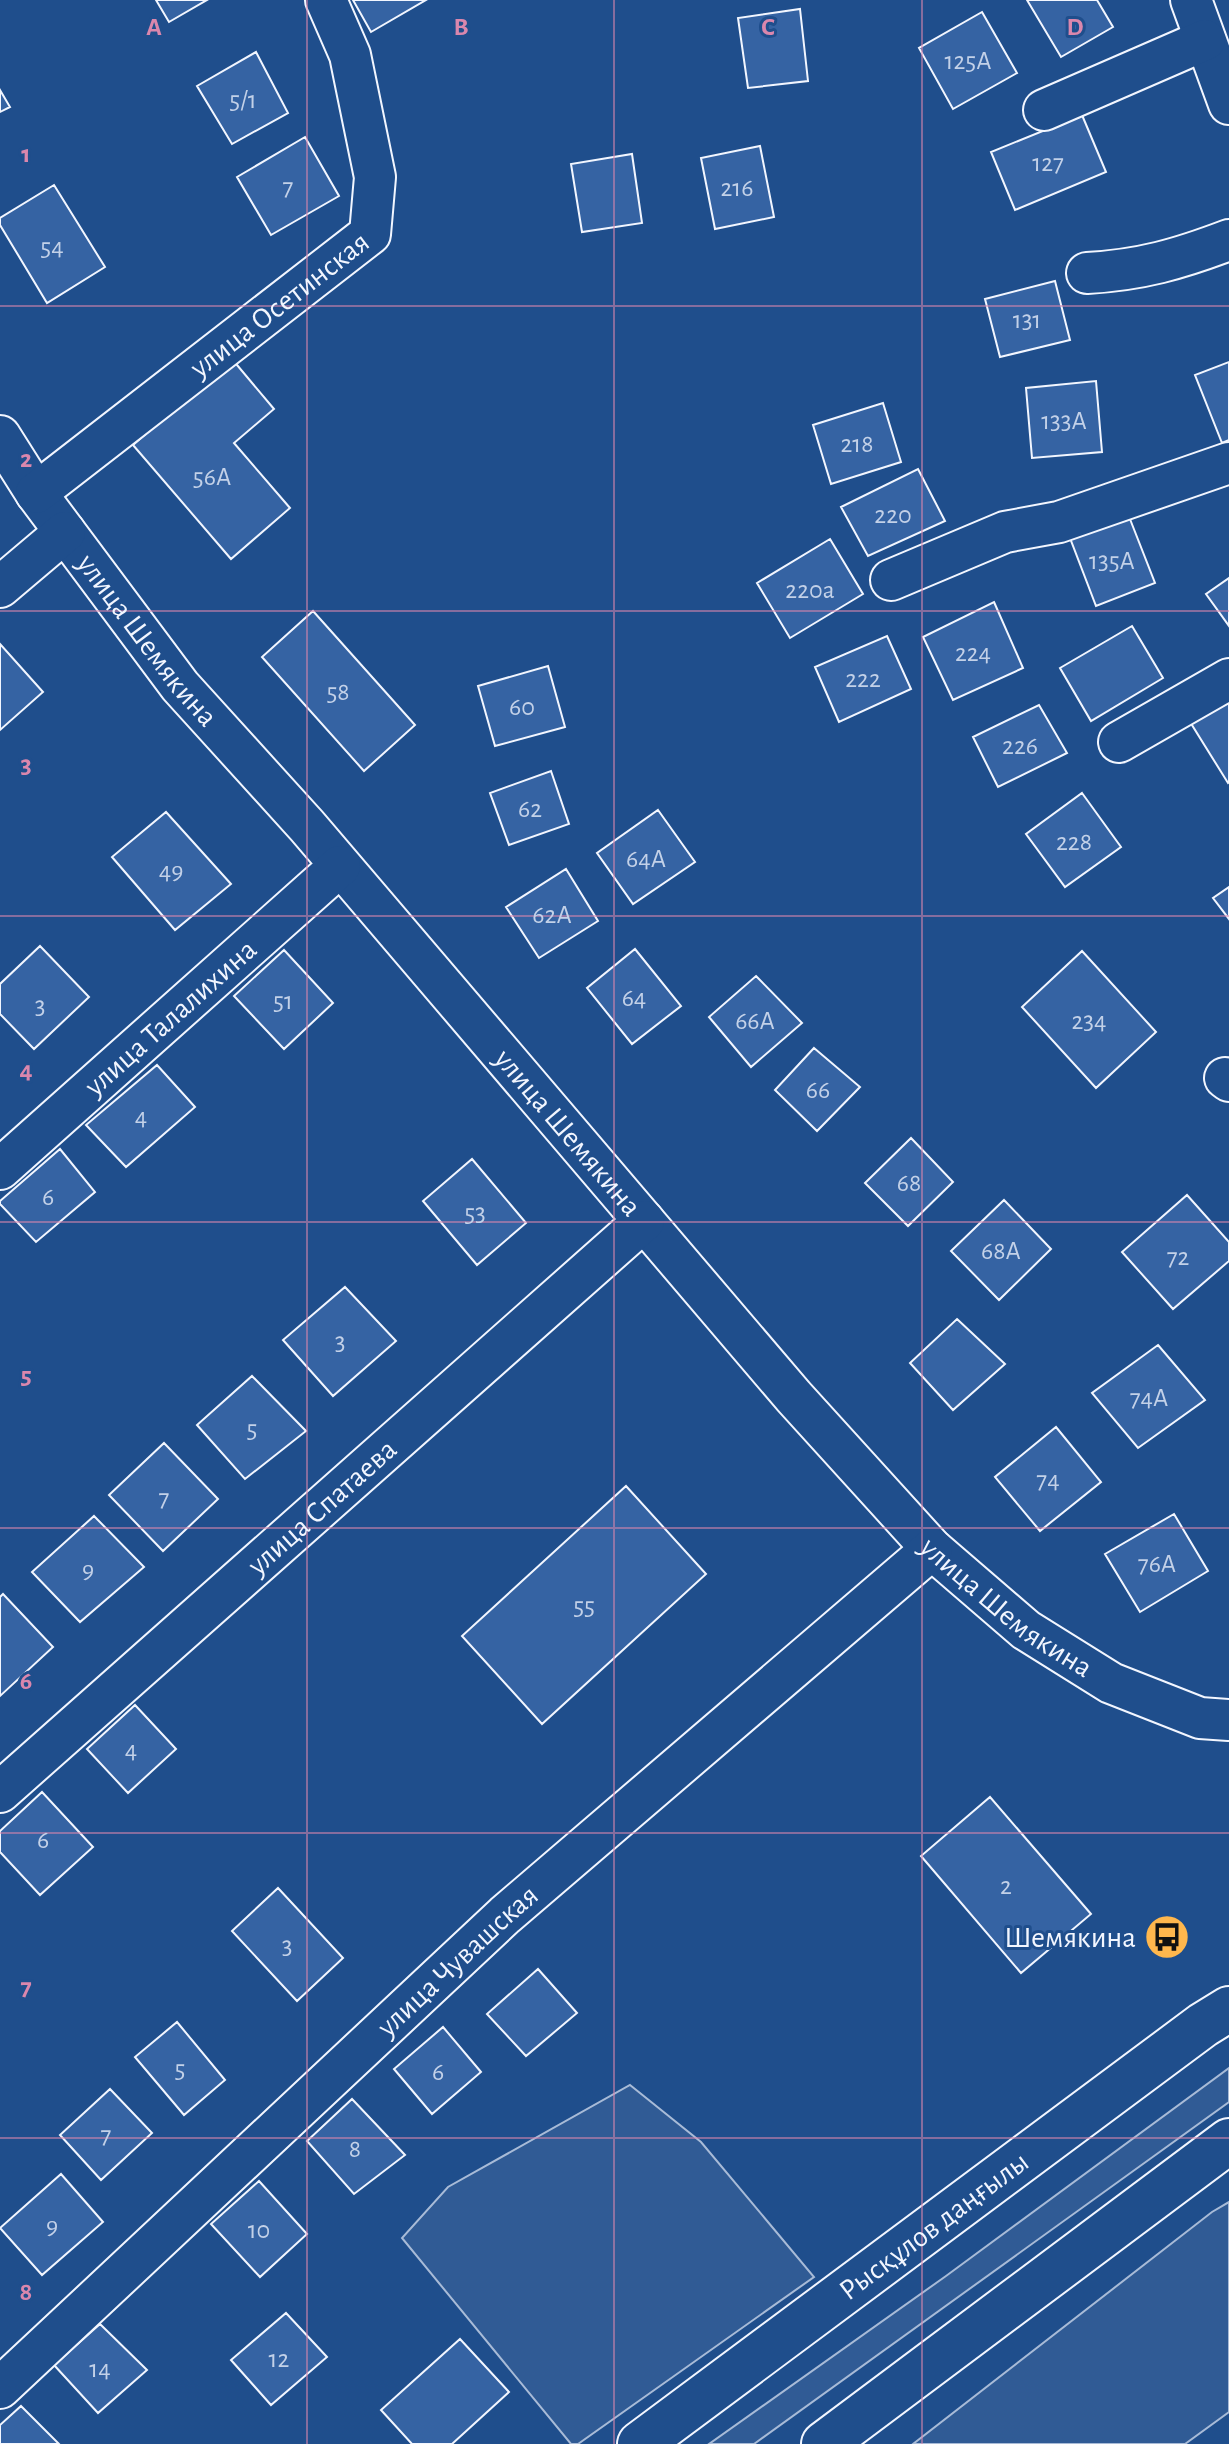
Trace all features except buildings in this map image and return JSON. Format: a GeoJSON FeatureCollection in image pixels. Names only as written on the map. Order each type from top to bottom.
{"type":"FeatureCollection","features":[{"type":"Feature","properties":{"kind":"main road","name":"Рысқұлов даңғылы"},"geometry":{"type":"LineString","coordinates":[[640,2444],[1216,2017]]}},
{"type":"Feature","properties":{"kind":"main road"},"geometry":{"type":"LineString","coordinates":[[824,2444],[1229,2141]]}},
{"type":"Feature","properties":{"kind":"street","name":"улица Осетинская"},"geometry":{"type":"LineString","coordinates":[[36,493],[370,234],[375,177],[350,55],[326,0]]}},
{"type":"Feature","properties":{"kind":"street"},"geometry":{"type":"LineString","coordinates":[[1191,0],[1229,104]]}},
{"type":"Feature","properties":{"kind":"street"},"geometry":{"type":"LineString","coordinates":[[1044,110],[1205,40]]}},
{"type":"Feature","properties":{"kind":"street"},"geometry":{"type":"LineString","coordinates":[[1087,273],[1125,271],[1181,259],[1229,240]]}},
{"type":"Feature","properties":{"kind":"street","name":"улица Шемякина"},"geometry":{"type":"LineString","coordinates":[[0,436],[36,493],[180,686],[340,866],[794,1397],[932,1549],[1026,1630],[1111,1683],[1200,1718],[1229,1720]]}},
{"type":"Feature","properties":{"kind":"street"},"geometry":{"type":"LineString","coordinates":[[891,580],[1005,532],[1059,522],[1229,463]]}},
{"type":"Feature","properties":{"kind":"street"},"geometry":{"type":"LineString","coordinates":[[0,587],[65,532]]}},
{"type":"Feature","properties":{"kind":"street"},"geometry":{"type":"LineString","coordinates":[[1119,742],[1229,679]]}},
{"type":"Feature","properties":{"kind":"street","name":"улица Талалихина"},"geometry":{"type":"LineString","coordinates":[[0,1169],[340,866]]}},
{"type":"Feature","properties":{"kind":"street","name":"улица Спатаева"},"geometry":{"type":"LineString","coordinates":[[0,1792],[644,1221]]}},
{"type":"Feature","properties":{"kind":"street","name":"улица Чувашская"},"geometry":{"type":"LineString","coordinates":[[0,2388],[505,1915],[932,1549]]}},
{"type":"Feature","properties":{"kind":"shaded area"},"geometry":{"type":"Polygon","coordinates":[[[1229,2068],[1229,2102],[754,2444],[709,2444],[946,2276],[1229,2068]]]}},
{"type":"Feature","properties":{"kind":"shaded area"},"geometry":{"type":"Polygon","coordinates":[[[630,2085],[701,2142],[814,2277],[578,2444],[571,2444],[402,2238],[448,2187],[630,2085]]]}},
{"type":"Feature","properties":{"kind":"shaded area"},"geometry":{"type":"Polygon","coordinates":[[[1229,2202],[1229,2412],[1185,2444],[913,2444],[1212,2212],[1229,2202]]]}},
{"type":"Feature","properties":{"kind":"place","name":"Шемякина"},"geometry":{"type":"Point","coordinates":[1167,1937]}}]}
